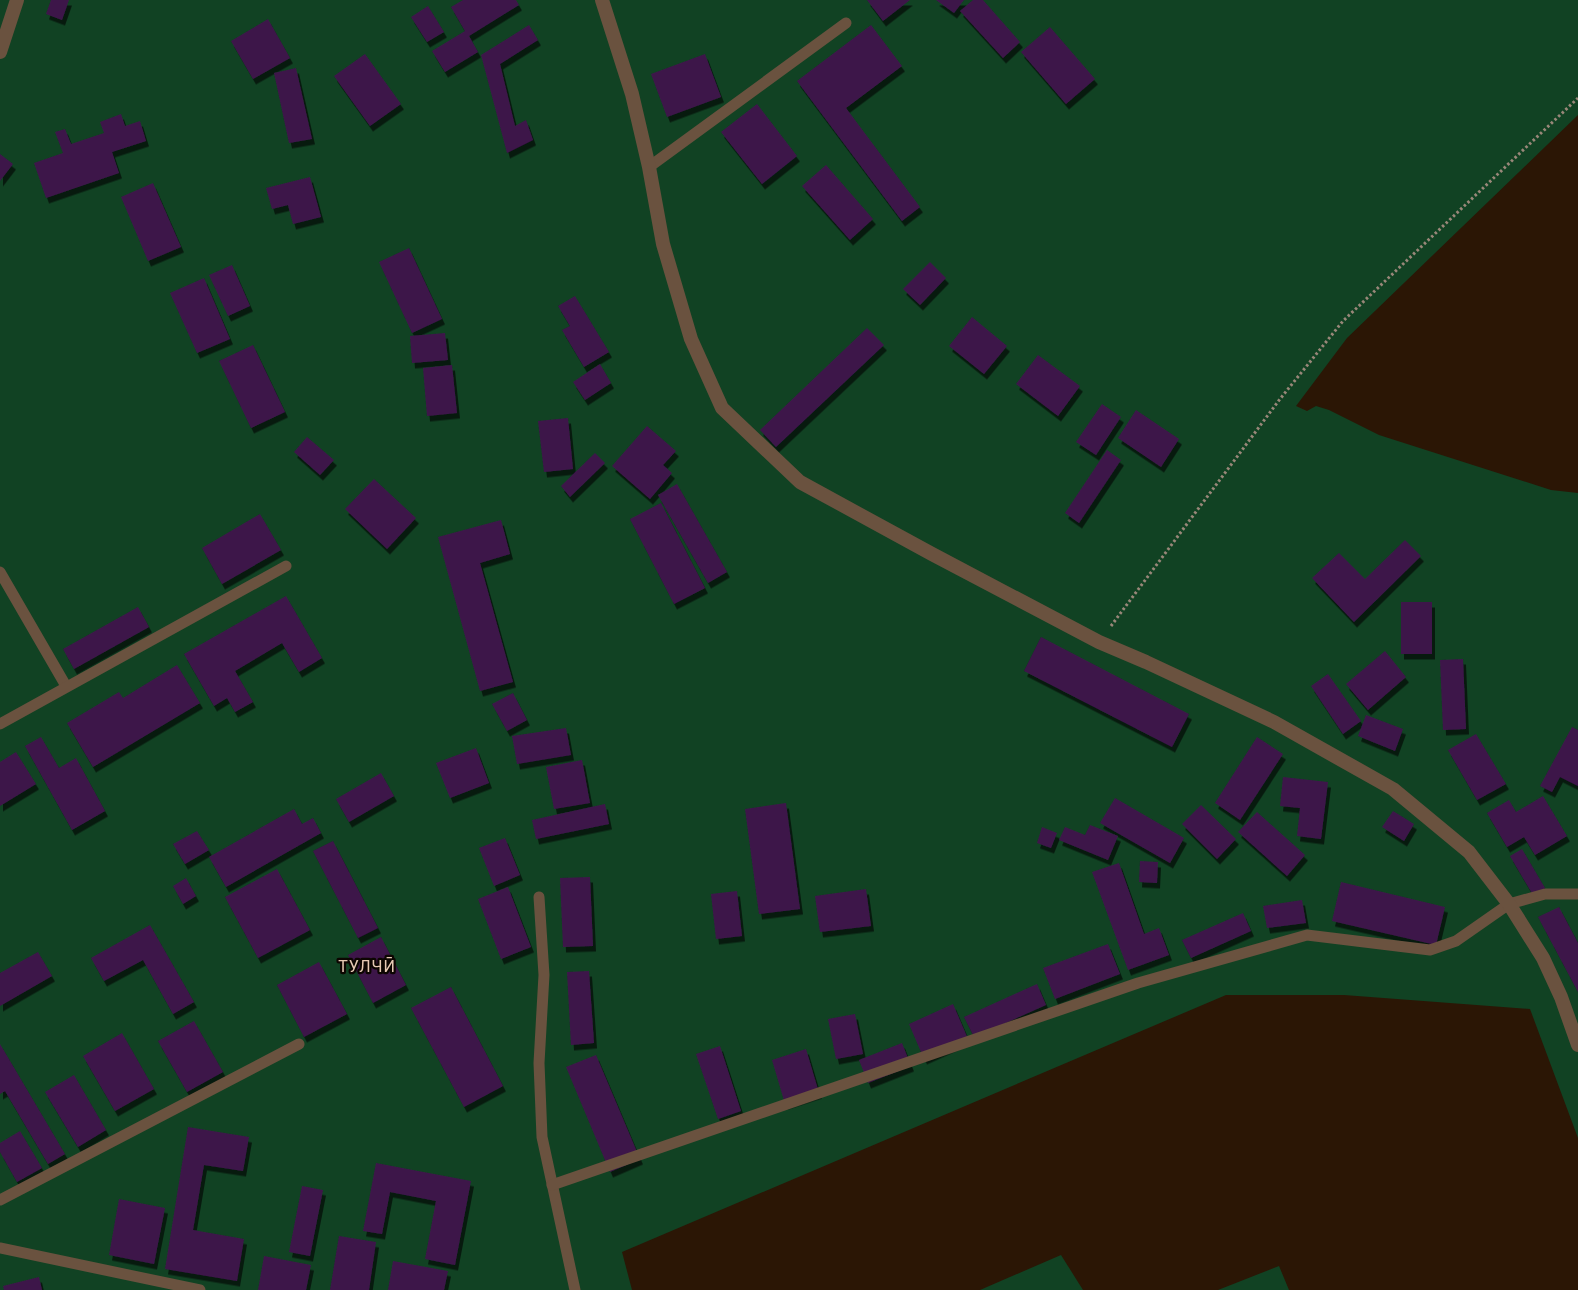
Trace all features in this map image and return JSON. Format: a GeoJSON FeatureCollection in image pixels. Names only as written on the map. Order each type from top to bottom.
{"type":"FeatureCollection","features":[{"type":"Feature","properties":{"kind":"street"},"geometry":{"type":"LineString","coordinates":[[0,52],[17,0]]}},
{"type":"Feature","properties":{"kind":"street"},"geometry":{"type":"LineString","coordinates":[[602,0],[632,94],[649,167],[663,244],[688,329],[722,408],[800,482],[1099,642],[1274,722],[1394,789],[1468,852],[1509,904],[1542,958],[1561,996],[1578,1045]]}},
{"type":"Feature","properties":{"kind":"lane"},"geometry":{"type":"LineString","coordinates":[[649,167],[846,23]]}},
{"type":"Feature","properties":{"kind":"lane"},"geometry":{"type":"LineString","coordinates":[[0,724],[286,566]]}},
{"type":"Feature","properties":{"kind":"lane"},"geometry":{"type":"LineString","coordinates":[[0,572],[66,686]]}},
{"type":"Feature","properties":{"kind":"lane"},"geometry":{"type":"LineString","coordinates":[[552,1185],[1138,983],[1307,935],[1430,950],[1456,941],[1509,904],[1546,894],[1578,894]]}},
{"type":"Feature","properties":{"kind":"lane"},"geometry":{"type":"LineString","coordinates":[[538,898],[544,975],[539,1063],[542,1137],[574,1290]]}},
{"type":"Feature","properties":{"kind":"lane"},"geometry":{"type":"LineString","coordinates":[[0,1200],[299,1044]]}},
{"type":"Feature","properties":{"kind":"lane"},"geometry":{"type":"LineString","coordinates":[[0,1248],[200,1290]]}},
{"type":"Feature","properties":{"kind":"path"},"geometry":{"type":"LineString","coordinates":[[1099,642],[1280,399],[1343,321],[1578,98]]}},
{"type":"Feature","properties":{"kind":"green space"},"geometry":{"type":"Polygon","coordinates":[[[0,0],[1578,0],[1578,115],[1347,338],[1296,406],[1307,411],[1316,406],[1329,410],[1379,435],[1551,490],[1578,493],[1578,1138],[1530,1009],[1344,995],[1226,995],[622,1252],[632,1290],[0,1290],[0,0]]]}},
{"type":"Feature","properties":{"kind":"green space"},"geometry":{"type":"Polygon","coordinates":[[[1061,1255],[1083,1290],[980,1290],[1061,1255]]]}},
{"type":"Feature","properties":{"kind":"green space"},"geometry":{"type":"Polygon","coordinates":[[[1279,1266],[1289,1290],[1218,1290],[1279,1266]]]}},
{"type":"Feature","properties":{"kind":"building"},"geometry":{"type":"Polygon","coordinates":[[[51,0],[69,0],[62,20],[46,14],[51,0]]]}},
{"type":"Feature","properties":{"kind":"building"},"geometry":{"type":"Polygon","coordinates":[[[463,0],[516,0],[519,5],[469,36],[478,52],[445,72],[432,51],[465,31],[451,7],[463,0]]]}},
{"type":"Feature","properties":{"kind":"building"},"geometry":{"type":"Polygon","coordinates":[[[867,0],[910,0],[883,21],[867,0]]]}},
{"type":"Feature","properties":{"kind":"building"},"geometry":{"type":"Polygon","coordinates":[[[936,0],[964,0],[954,13],[936,0]]]}},
{"type":"Feature","properties":{"kind":"building"},"geometry":{"type":"Polygon","coordinates":[[[973,0],[983,0],[1020,42],[1003,58],[960,11],[973,0]]]}},
{"type":"Feature","properties":{"kind":"building"},"geometry":{"type":"Polygon","coordinates":[[[428,6],[444,32],[427,42],[411,17],[428,6]]]}},
{"type":"Feature","properties":{"kind":"building"},"geometry":{"type":"Polygon","coordinates":[[[268,19],[290,58],[253,79],[231,41],[268,19]]]}},
{"type":"Feature","properties":{"kind":"building"},"geometry":{"type":"Polygon","coordinates":[[[529,25],[538,40],[500,64],[515,126],[526,120],[533,140],[507,153],[481,55],[529,25]]]}},
{"type":"Feature","properties":{"kind":"building"},"geometry":{"type":"Polygon","coordinates":[[[871,25],[902,66],[846,108],[920,207],[902,221],[797,81],[871,25]]]}},
{"type":"Feature","properties":{"kind":"building"},"geometry":{"type":"Polygon","coordinates":[[[1050,27],[1095,79],[1066,104],[1021,52],[1050,27]]]}},
{"type":"Feature","properties":{"kind":"building"},"geometry":{"type":"Polygon","coordinates":[[[365,54],[401,104],[370,126],[334,76],[365,54]]]}},
{"type":"Feature","properties":{"kind":"building"},"geometry":{"type":"Polygon","coordinates":[[[705,54],[721,97],[667,117],[651,74],[705,54]]]}},
{"type":"Feature","properties":{"kind":"building"},"geometry":{"type":"Polygon","coordinates":[[[296,68],[312,139],[289,143],[274,73],[296,68]]]}},
{"type":"Feature","properties":{"kind":"building"},"geometry":{"type":"Polygon","coordinates":[[[757,104],[797,156],[762,184],[721,132],[757,104]]]}},
{"type":"Feature","properties":{"kind":"building"},"geometry":{"type":"Polygon","coordinates":[[[121,114],[125,126],[140,121],[146,141],[112,152],[119,173],[46,198],[34,163],[63,153],[55,132],[65,129],[71,144],[104,133],[100,122],[121,114]]]}},
{"type":"Feature","properties":{"kind":"building"},"geometry":{"type":"Polygon","coordinates":[[[0,154],[13,164],[0,181],[0,154]]]}},
{"type":"Feature","properties":{"kind":"building"},"geometry":{"type":"Polygon","coordinates":[[[826,165],[873,219],[850,240],[802,186],[826,165]]]}},
{"type":"Feature","properties":{"kind":"building"},"geometry":{"type":"Polygon","coordinates":[[[310,177],[321,217],[293,224],[288,205],[272,209],[266,188],[310,177]]]}},
{"type":"Feature","properties":{"kind":"building"},"geometry":{"type":"Polygon","coordinates":[[[153,183],[181,247],[148,261],[121,197],[153,183]]]}},
{"type":"Feature","properties":{"kind":"building"},"geometry":{"type":"Polygon","coordinates":[[[409,248],[442,319],[412,333],[379,262],[409,248]]]}},
{"type":"Feature","properties":{"kind":"building"},"geometry":{"type":"Polygon","coordinates":[[[930,262],[946,278],[920,305],[903,289],[930,262]]]}},
{"type":"Feature","properties":{"kind":"building"},"geometry":{"type":"Polygon","coordinates":[[[232,265],[250,306],[228,316],[209,275],[232,265]]]}},
{"type":"Feature","properties":{"kind":"building"},"geometry":{"type":"Polygon","coordinates":[[[204,278],[230,339],[197,353],[170,293],[204,278]]]}},
{"type":"Feature","properties":{"kind":"building"},"geometry":{"type":"Polygon","coordinates":[[[575,296],[609,352],[584,367],[562,330],[570,326],[558,306],[575,296]]]}},
{"type":"Feature","properties":{"kind":"building"},"geometry":{"type":"Polygon","coordinates":[[[972,317],[1007,346],[984,374],[949,346],[972,317]]]}},
{"type":"Feature","properties":{"kind":"building"},"geometry":{"type":"Polygon","coordinates":[[[867,328],[884,345],[776,447],[760,430],[867,328]]]}},
{"type":"Feature","properties":{"kind":"building"},"geometry":{"type":"Polygon","coordinates":[[[445,333],[448,360],[412,363],[410,336],[445,333]]]}},
{"type":"Feature","properties":{"kind":"building"},"geometry":{"type":"Polygon","coordinates":[[[253,345],[285,412],[251,428],[219,361],[253,345]]]}},
{"type":"Feature","properties":{"kind":"building"},"geometry":{"type":"Polygon","coordinates":[[[1038,355],[1080,386],[1058,416],[1016,384],[1038,355]]]}},
{"type":"Feature","properties":{"kind":"building"},"geometry":{"type":"Polygon","coordinates":[[[600,364],[611,383],[585,400],[573,382],[600,364]]]}},
{"type":"Feature","properties":{"kind":"building"},"geometry":{"type":"Polygon","coordinates":[[[452,365],[457,413],[427,416],[423,368],[452,365]]]}},
{"type":"Feature","properties":{"kind":"building"},"geometry":{"type":"Polygon","coordinates":[[[1102,404],[1121,417],[1096,455],[1076,442],[1102,404]]]}},
{"type":"Feature","properties":{"kind":"building"},"geometry":{"type":"Polygon","coordinates":[[[1136,410],[1179,439],[1161,467],[1118,438],[1136,410]]]}},
{"type":"Feature","properties":{"kind":"building"},"geometry":{"type":"Polygon","coordinates":[[[568,418],[573,469],[544,472],[538,421],[568,418]]]}},
{"type":"Feature","properties":{"kind":"building"},"geometry":{"type":"Polygon","coordinates":[[[647,426],[676,451],[663,465],[672,473],[650,499],[612,466],[647,426]]]}},
{"type":"Feature","properties":{"kind":"building"},"geometry":{"type":"Polygon","coordinates":[[[307,437],[334,460],[320,475],[294,452],[307,437]]]}},
{"type":"Feature","properties":{"kind":"building"},"geometry":{"type":"Polygon","coordinates":[[[1107,450],[1121,460],[1079,523],[1065,513],[1107,450]]]}},
{"type":"Feature","properties":{"kind":"building"},"geometry":{"type":"Polygon","coordinates":[[[595,453],[605,463],[570,497],[561,486],[595,453]]]}},
{"type":"Feature","properties":{"kind":"building"},"geometry":{"type":"Polygon","coordinates":[[[374,479],[416,518],[387,549],[345,509],[374,479]]]}},
{"type":"Feature","properties":{"kind":"building"},"geometry":{"type":"Polygon","coordinates":[[[677,484],[727,572],[708,583],[658,495],[677,484]]]}},
{"type":"Feature","properties":{"kind":"building"},"geometry":{"type":"Polygon","coordinates":[[[661,503],[705,588],[674,604],[630,519],[661,503]]]}},
{"type":"Feature","properties":{"kind":"building"},"geometry":{"type":"Polygon","coordinates":[[[260,514],[281,550],[222,584],[202,548],[260,514]]]}},
{"type":"Feature","properties":{"kind":"building"},"geometry":{"type":"Polygon","coordinates":[[[501,520],[510,554],[480,563],[513,682],[480,691],[438,537],[501,520]]]}},
{"type":"Feature","properties":{"kind":"building"},"geometry":{"type":"Polygon","coordinates":[[[1405,540],[1421,556],[1354,622],[1312,578],[1339,553],[1365,579],[1405,540]]]}},
{"type":"Feature","properties":{"kind":"building"},"geometry":{"type":"Polygon","coordinates":[[[286,596],[322,658],[299,672],[282,643],[235,671],[253,702],[235,712],[227,698],[214,706],[184,654],[286,596]]]}},
{"type":"Feature","properties":{"kind":"building"},"geometry":{"type":"Polygon","coordinates":[[[1401,602],[1432,602],[1432,654],[1401,654],[1401,602]]]}},
{"type":"Feature","properties":{"kind":"building"},"geometry":{"type":"Polygon","coordinates":[[[138,607],[149,627],[74,669],[63,649],[138,607]]]}},
{"type":"Feature","properties":{"kind":"building"},"geometry":{"type":"Polygon","coordinates":[[[1041,637],[1189,714],[1172,747],[1024,671],[1041,637]]]}},
{"type":"Feature","properties":{"kind":"building"},"geometry":{"type":"Polygon","coordinates":[[[1385,651],[1406,677],[1368,710],[1346,684],[1385,651]]]}},
{"type":"Feature","properties":{"kind":"building"},"geometry":{"type":"Polygon","coordinates":[[[1463,659],[1466,729],[1443,730],[1440,660],[1463,659]]]}},
{"type":"Feature","properties":{"kind":"building"},"geometry":{"type":"Polygon","coordinates":[[[177,665],[200,703],[93,767],[67,723],[119,692],[123,698],[177,665]]]}},
{"type":"Feature","properties":{"kind":"building"},"geometry":{"type":"Polygon","coordinates":[[[1328,674],[1361,721],[1343,734],[1311,686],[1328,674]]]}},
{"type":"Feature","properties":{"kind":"building"},"geometry":{"type":"Polygon","coordinates":[[[513,693],[527,720],[507,731],[492,704],[513,693]]]}},
{"type":"Feature","properties":{"kind":"building"},"geometry":{"type":"Polygon","coordinates":[[[1366,715],[1403,729],[1395,751],[1358,736],[1366,715]]]}},
{"type":"Feature","properties":{"kind":"building"},"geometry":{"type":"Polygon","coordinates":[[[1572,727],[1578,730],[1578,786],[1560,777],[1552,792],[1540,786],[1572,727]]]}},
{"type":"Feature","properties":{"kind":"building"},"geometry":{"type":"Polygon","coordinates":[[[566,728],[571,755],[517,764],[512,736],[566,728]]]}},
{"type":"Feature","properties":{"kind":"building"},"geometry":{"type":"Polygon","coordinates":[[[1476,734],[1506,784],[1477,800],[1448,750],[1476,734]]]}},
{"type":"Feature","properties":{"kind":"building"},"geometry":{"type":"Polygon","coordinates":[[[41,737],[59,768],[76,758],[105,811],[72,830],[25,746],[41,737]]]}},
{"type":"Feature","properties":{"kind":"building"},"geometry":{"type":"Polygon","coordinates":[[[1257,737],[1283,754],[1240,820],[1215,803],[1257,737]]]}},
{"type":"Feature","properties":{"kind":"building"},"geometry":{"type":"Polygon","coordinates":[[[476,748],[489,783],[450,798],[436,763],[476,748]]]}},
{"type":"Feature","properties":{"kind":"building"},"geometry":{"type":"Polygon","coordinates":[[[16,752],[36,784],[0,806],[0,762],[16,752]]]}},
{"type":"Feature","properties":{"kind":"building"},"geometry":{"type":"Polygon","coordinates":[[[582,760],[590,803],[554,809],[546,767],[582,760]]]}},
{"type":"Feature","properties":{"kind":"building"},"geometry":{"type":"Polygon","coordinates":[[[381,773],[394,796],[349,822],[336,799],[381,773]]]}},
{"type":"Feature","properties":{"kind":"building"},"geometry":{"type":"Polygon","coordinates":[[[1283,777],[1328,782],[1321,839],[1297,836],[1300,808],[1280,806],[1283,777]]]}},
{"type":"Feature","properties":{"kind":"building"},"geometry":{"type":"Polygon","coordinates":[[[1543,796],[1567,836],[1535,855],[1524,837],[1507,847],[1487,813],[1509,800],[1516,812],[1543,796]]]}},
{"type":"Feature","properties":{"kind":"building"},"geometry":{"type":"Polygon","coordinates":[[[1115,798],[1184,838],[1170,863],[1100,823],[1115,798]]]}},
{"type":"Feature","properties":{"kind":"building"},"geometry":{"type":"Polygon","coordinates":[[[786,803],[800,909],[759,914],[745,809],[786,803]]]}},
{"type":"Feature","properties":{"kind":"building"},"geometry":{"type":"Polygon","coordinates":[[[605,804],[609,824],[536,839],[532,820],[605,804]]]}},
{"type":"Feature","properties":{"kind":"building"},"geometry":{"type":"Polygon","coordinates":[[[1201,805],[1236,839],[1217,859],[1182,824],[1201,805]]]}},
{"type":"Feature","properties":{"kind":"building"},"geometry":{"type":"Polygon","coordinates":[[[294,809],[302,824],[313,818],[321,833],[226,887],[209,857],[294,809]]]}},
{"type":"Feature","properties":{"kind":"building"},"geometry":{"type":"Polygon","coordinates":[[[1393,811],[1414,824],[1404,841],[1382,827],[1393,811]]]}},
{"type":"Feature","properties":{"kind":"building"},"geometry":{"type":"Polygon","coordinates":[[[1257,812],[1305,855],[1287,876],[1238,832],[1257,812]]]}},
{"type":"Feature","properties":{"kind":"building"},"geometry":{"type":"Polygon","coordinates":[[[1090,825],[1118,836],[1108,860],[1059,840],[1065,827],[1085,835],[1090,825]]]}},
{"type":"Feature","properties":{"kind":"building"},"geometry":{"type":"Polygon","coordinates":[[[1042,827],[1057,833],[1051,848],[1037,843],[1042,827]]]}},
{"type":"Feature","properties":{"kind":"building"},"geometry":{"type":"Polygon","coordinates":[[[197,831],[209,850],[185,864],[173,844],[197,831]]]}},
{"type":"Feature","properties":{"kind":"building"},"geometry":{"type":"Polygon","coordinates":[[[505,838],[520,875],[494,886],[479,848],[505,838]]]}},
{"type":"Feature","properties":{"kind":"building"},"geometry":{"type":"Polygon","coordinates":[[[333,841],[378,928],[358,938],[313,851],[333,841]]]}},
{"type":"Feature","properties":{"kind":"building"},"geometry":{"type":"Polygon","coordinates":[[[1522,849],[1545,888],[1533,895],[1510,856],[1522,849]]]}},
{"type":"Feature","properties":{"kind":"building"},"geometry":{"type":"Polygon","coordinates":[[[1140,861],[1158,862],[1157,883],[1139,882],[1140,861]]]}},
{"type":"Feature","properties":{"kind":"building"},"geometry":{"type":"Polygon","coordinates":[[[1119,863],[1144,934],[1159,928],[1169,955],[1128,970],[1092,872],[1119,863]]]}},
{"type":"Feature","properties":{"kind":"building"},"geometry":{"type":"Polygon","coordinates":[[[277,869],[310,930],[258,958],[225,897],[277,869]]]}},
{"type":"Feature","properties":{"kind":"building"},"geometry":{"type":"Polygon","coordinates":[[[590,877],[593,946],[563,947],[560,878],[590,877]]]}},
{"type":"Feature","properties":{"kind":"building"},"geometry":{"type":"Polygon","coordinates":[[[186,878],[196,896],[183,904],[173,886],[186,878]]]}},
{"type":"Feature","properties":{"kind":"building"},"geometry":{"type":"Polygon","coordinates":[[[1341,882],[1445,907],[1436,945],[1332,921],[1341,882]]]}},
{"type":"Feature","properties":{"kind":"building"},"geometry":{"type":"Polygon","coordinates":[[[508,887],[531,947],[501,959],[478,899],[508,887]]]}},
{"type":"Feature","properties":{"kind":"building"},"geometry":{"type":"Polygon","coordinates":[[[866,889],[871,926],[820,932],[815,896],[866,889]]]}},
{"type":"Feature","properties":{"kind":"building"},"geometry":{"type":"Polygon","coordinates":[[[737,891],[742,936],[716,939],[711,894],[737,891]]]}},
{"type":"Feature","properties":{"kind":"building"},"geometry":{"type":"Polygon","coordinates":[[[1302,900],[1306,923],[1267,928],[1263,906],[1302,900]]]}},
{"type":"Feature","properties":{"kind":"building"},"geometry":{"type":"Polygon","coordinates":[[[1559,907],[1578,943],[1578,992],[1538,917],[1559,907]]]}},
{"type":"Feature","properties":{"kind":"building"},"geometry":{"type":"Polygon","coordinates":[[[1243,913],[1251,931],[1191,958],[1182,940],[1243,913]]]}},
{"type":"Feature","properties":{"kind":"building"},"geometry":{"type":"Polygon","coordinates":[[[150,925],[194,1002],[173,1014],[143,960],[104,981],[91,958],[150,925]]]}},
{"type":"Feature","properties":{"kind":"building"},"geometry":{"type":"Polygon","coordinates":[[[381,937],[406,985],[373,1003],[348,955],[381,937]]]}},
{"type":"Feature","properties":{"kind":"building"},"geometry":{"type":"Polygon","coordinates":[[[1108,944],[1120,974],[1055,999],[1043,968],[1108,944]]]}},
{"type":"Feature","properties":{"kind":"building"},"geometry":{"type":"Polygon","coordinates":[[[38,952],[52,976],[0,1006],[0,973],[38,952]]]}},
{"type":"Feature","properties":{"kind":"building"},"geometry":{"type":"Polygon","coordinates":[[[319,962],[347,1014],[304,1037],[277,985],[319,962]]]}},
{"type":"Feature","properties":{"kind":"building"},"geometry":{"type":"Polygon","coordinates":[[[589,971],[594,1043],[571,1045],[567,972],[589,971]]]}},
{"type":"Feature","properties":{"kind":"building"},"geometry":{"type":"Polygon","coordinates":[[[1037,984],[1046,1005],[974,1037],[964,1017],[1037,984]]]}},
{"type":"Feature","properties":{"kind":"building"},"geometry":{"type":"Polygon","coordinates":[[[451,987],[503,1086],[464,1107],[411,1008],[451,987]]]}},
{"type":"Feature","properties":{"kind":"building"},"geometry":{"type":"Polygon","coordinates":[[[953,1004],[968,1039],[924,1059],[909,1024],[953,1004]]]}},
{"type":"Feature","properties":{"kind":"building"},"geometry":{"type":"Polygon","coordinates":[[[855,1014],[863,1054],[836,1059],[828,1019],[855,1014]]]}},
{"type":"Feature","properties":{"kind":"building"},"geometry":{"type":"Polygon","coordinates":[[[194,1021],[223,1072],[187,1092],[158,1041],[194,1021]]]}},
{"type":"Feature","properties":{"kind":"building"},"geometry":{"type":"Polygon","coordinates":[[[122,1033],[154,1089],[115,1111],[83,1056],[122,1033]]]}},
{"type":"Feature","properties":{"kind":"building"},"geometry":{"type":"Polygon","coordinates":[[[902,1043],[911,1066],[868,1083],[859,1060],[902,1043]]]}},
{"type":"Feature","properties":{"kind":"building"},"geometry":{"type":"Polygon","coordinates":[[[0,1044],[65,1154],[48,1164],[5,1091],[0,1094],[0,1044]]]}},
{"type":"Feature","properties":{"kind":"building"},"geometry":{"type":"Polygon","coordinates":[[[720,1046],[741,1111],[718,1119],[696,1054],[720,1046]]]}},
{"type":"Feature","properties":{"kind":"building"},"geometry":{"type":"Polygon","coordinates":[[[806,1049],[819,1093],[785,1104],[772,1060],[806,1049]]]}},
{"type":"Feature","properties":{"kind":"building"},"geometry":{"type":"Polygon","coordinates":[[[596,1055],[640,1159],[610,1172],[566,1067],[596,1055]]]}},
{"type":"Feature","properties":{"kind":"building"},"geometry":{"type":"Polygon","coordinates":[[[74,1075],[106,1130],[78,1147],[45,1092],[74,1075]]]}},
{"type":"Feature","properties":{"kind":"building"},"geometry":{"type":"Polygon","coordinates":[[[188,1127],[249,1137],[243,1171],[204,1165],[193,1230],[244,1239],[237,1281],[165,1269],[188,1127]]]}},
{"type":"Feature","properties":{"kind":"building"},"geometry":{"type":"Polygon","coordinates":[[[20,1131],[42,1168],[17,1182],[0,1152],[0,1143],[20,1131]]]}},
{"type":"Feature","properties":{"kind":"building"},"geometry":{"type":"Polygon","coordinates":[[[376,1163],[471,1181],[455,1265],[425,1259],[436,1201],[390,1192],[382,1234],[363,1231],[376,1163]]]}},
{"type":"Feature","properties":{"kind":"building"},"geometry":{"type":"Polygon","coordinates":[[[302,1186],[323,1190],[310,1256],[289,1252],[302,1186]]]}},
{"type":"Feature","properties":{"kind":"building"},"geometry":{"type":"Polygon","coordinates":[[[119,1199],[165,1208],[154,1264],[109,1255],[119,1199]]]}},
{"type":"Feature","properties":{"kind":"building"},"geometry":{"type":"Polygon","coordinates":[[[339,1236],[376,1242],[369,1290],[330,1290],[339,1236]]]}},
{"type":"Feature","properties":{"kind":"building"},"geometry":{"type":"Polygon","coordinates":[[[264,1256],[311,1265],[306,1290],[258,1290],[264,1256]]]}},
{"type":"Feature","properties":{"kind":"building"},"geometry":{"type":"Polygon","coordinates":[[[393,1261],[448,1271],[444,1290],[388,1290],[393,1261]]]}},
{"type":"Feature","properties":{"kind":"building"},"geometry":{"type":"Polygon","coordinates":[[[39,1277],[42,1290],[4,1290],[3,1286],[39,1277]]]}},
{"type":"Feature","properties":{"kind":"district","name":"ТУЛЧӢ"},"geometry":{"type":"Point","coordinates":[367,966]}}]}
